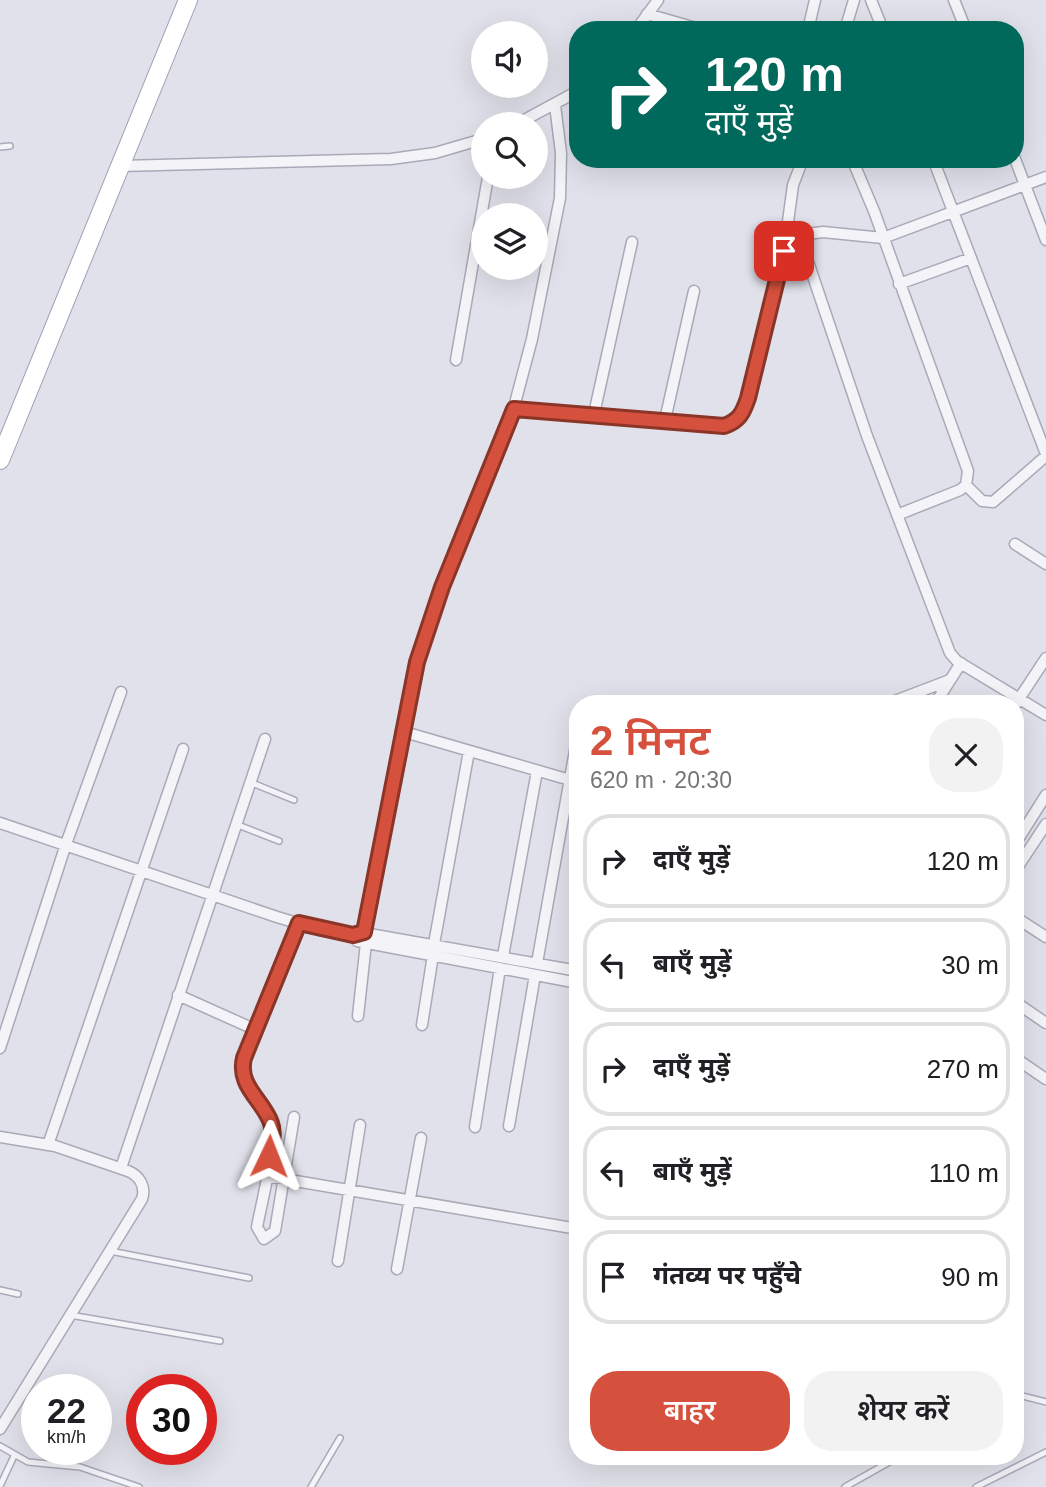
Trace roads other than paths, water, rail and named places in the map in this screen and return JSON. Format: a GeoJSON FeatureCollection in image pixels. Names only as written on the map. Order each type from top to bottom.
{"type":"FeatureCollection","features":[{"type":"Feature","properties":{"kind":"main road"},"geometry":{"type":"LineString","coordinates":[[0,460],[188,0]]}},
{"type":"Feature","properties":{"kind":"street"},"geometry":{"type":"LineString","coordinates":[[643,21],[658,0]]}},
{"type":"Feature","properties":{"kind":"street"},"geometry":{"type":"LineString","coordinates":[[810,21],[815,0]]}},
{"type":"Feature","properties":{"kind":"street"},"geometry":{"type":"LineString","coordinates":[[848,21],[853,4],[869,0],[879,21]]}},
{"type":"Feature","properties":{"kind":"street"},"geometry":{"type":"LineString","coordinates":[[954,0],[962,21]]}},
{"type":"Feature","properties":{"kind":"street"},"geometry":{"type":"LineString","coordinates":[[648,14],[672,21]]}},
{"type":"Feature","properties":{"kind":"street"},"geometry":{"type":"LineString","coordinates":[[541,112],[569,96]]}},
{"type":"Feature","properties":{"kind":"street"},"geometry":{"type":"LineString","coordinates":[[358,1016],[361,937],[401,731],[426,632],[514,409],[560,198],[561,153],[555,105]]}},
{"type":"Feature","properties":{"kind":"street"},"geometry":{"type":"LineString","coordinates":[[120,166],[366,161],[413,157],[471,142]]}},
{"type":"Feature","properties":{"kind":"street"},"geometry":{"type":"LineString","coordinates":[[514,409],[665,419],[724,426],[739,419],[748,398],[786,236],[791,196],[800,168]]}},
{"type":"Feature","properties":{"kind":"street"},"geometry":{"type":"LineString","coordinates":[[856,168],[968,471],[966,485]]}},
{"type":"Feature","properties":{"kind":"street"},"geometry":{"type":"LineString","coordinates":[[937,168],[1046,455],[993,502],[982,501],[966,485]]}},
{"type":"Feature","properties":{"kind":"street"},"geometry":{"type":"LineString","coordinates":[[1018,168],[1046,240]]}},
{"type":"Feature","properties":{"kind":"street"},"geometry":{"type":"LineString","coordinates":[[786,236],[837,233],[883,238],[1046,177]]}},
{"type":"Feature","properties":{"kind":"street"},"geometry":{"type":"LineString","coordinates":[[456,360],[486,189]]}},
{"type":"Feature","properties":{"kind":"street"},"geometry":{"type":"LineString","coordinates":[[799,235],[897,515],[950,653],[1008,695]]}},
{"type":"Feature","properties":{"kind":"street"},"geometry":{"type":"LineString","coordinates":[[594,414],[632,242]]}},
{"type":"Feature","properties":{"kind":"street"},"geometry":{"type":"LineString","coordinates":[[899,284],[971,258]]}},
{"type":"Feature","properties":{"kind":"street"},"geometry":{"type":"LineString","coordinates":[[665,419],[694,291]]}},
{"type":"Feature","properties":{"kind":"street"},"geometry":{"type":"LineString","coordinates":[[897,515],[966,485]]}},
{"type":"Feature","properties":{"kind":"street"},"geometry":{"type":"LineString","coordinates":[[1016,544],[1046,564]]}},
{"type":"Feature","properties":{"kind":"street"},"geometry":{"type":"LineString","coordinates":[[1021,695],[1046,658]]}},
{"type":"Feature","properties":{"kind":"street"},"geometry":{"type":"LineString","coordinates":[[941,695],[961,663]]}},
{"type":"Feature","properties":{"kind":"street"},"geometry":{"type":"LineString","coordinates":[[911,695],[950,680]]}},
{"type":"Feature","properties":{"kind":"street"},"geometry":{"type":"LineString","coordinates":[[0,1048],[66,844],[121,692]]}},
{"type":"Feature","properties":{"kind":"street"},"geometry":{"type":"LineString","coordinates":[[1024,704],[1046,715]]}},
{"type":"Feature","properties":{"kind":"street"},"geometry":{"type":"LineString","coordinates":[[401,731],[569,780]]}},
{"type":"Feature","properties":{"kind":"street"},"geometry":{"type":"LineString","coordinates":[[121,1168],[178,995],[215,895],[265,739]]}},
{"type":"Feature","properties":{"kind":"street"},"geometry":{"type":"LineString","coordinates":[[48,1145],[183,749]]}},
{"type":"Feature","properties":{"kind":"street"},"geometry":{"type":"LineString","coordinates":[[422,1025],[469,751]]}},
{"type":"Feature","properties":{"kind":"street"},"geometry":{"type":"LineString","coordinates":[[503,956],[537,771]]}},
{"type":"Feature","properties":{"kind":"street"},"geometry":{"type":"LineString","coordinates":[[509,1126],[569,786]]}},
{"type":"Feature","properties":{"kind":"street"},"geometry":{"type":"LineString","coordinates":[[1024,830],[1046,796]]}},
{"type":"Feature","properties":{"kind":"street"},"geometry":{"type":"LineString","coordinates":[[0,823],[299,923],[434,949],[503,956],[569,980]]}},
{"type":"Feature","properties":{"kind":"street"},"geometry":{"type":"LineString","coordinates":[[1024,861],[1041,842],[1046,824]]}},
{"type":"Feature","properties":{"kind":"street"},"geometry":{"type":"LineString","coordinates":[[293,1117],[275,1231],[264,1239],[257,1227],[273,1137],[271,1122],[248,1087],[242,1066],[299,923]]}},
{"type":"Feature","properties":{"kind":"street"},"geometry":{"type":"LineString","coordinates":[[1024,923],[1046,937]]}},
{"type":"Feature","properties":{"kind":"street"},"geometry":{"type":"LineString","coordinates":[[434,949],[500,968],[569,971]]}},
{"type":"Feature","properties":{"kind":"street"},"geometry":{"type":"LineString","coordinates":[[475,1127],[500,968]]}},
{"type":"Feature","properties":{"kind":"street"},"geometry":{"type":"LineString","coordinates":[[178,995],[256,1030]]}},
{"type":"Feature","properties":{"kind":"street"},"geometry":{"type":"LineString","coordinates":[[1024,1008],[1046,1024]]}},
{"type":"Feature","properties":{"kind":"street"},"geometry":{"type":"LineString","coordinates":[[1024,1064],[1046,1079]]}},
{"type":"Feature","properties":{"kind":"street"},"geometry":{"type":"LineString","coordinates":[[338,1261],[360,1125]]}},
{"type":"Feature","properties":{"kind":"street"},"geometry":{"type":"LineString","coordinates":[[0,1137],[48,1145],[121,1168],[138,1178],[144,1196],[0,1429]]}},
{"type":"Feature","properties":{"kind":"street"},"geometry":{"type":"LineString","coordinates":[[397,1269],[421,1138]]}},
{"type":"Feature","properties":{"kind":"street"},"geometry":{"type":"LineString","coordinates":[[266,1176],[569,1228]]}},
{"type":"Feature","properties":{"kind":"lane"},"geometry":{"type":"LineString","coordinates":[[0,147],[10,146]]}},
{"type":"Feature","properties":{"kind":"lane"},"geometry":{"type":"LineString","coordinates":[[252,783],[293,800]]}},
{"type":"Feature","properties":{"kind":"lane"},"geometry":{"type":"LineString","coordinates":[[238,824],[279,841]]}},
{"type":"Feature","properties":{"kind":"lane"},"geometry":{"type":"LineString","coordinates":[[110,1251],[248,1278]]}},
{"type":"Feature","properties":{"kind":"lane"},"geometry":{"type":"LineString","coordinates":[[0,1290],[18,1294]]}},
{"type":"Feature","properties":{"kind":"lane"},"geometry":{"type":"LineString","coordinates":[[71,1315],[220,1341]]}},
{"type":"Feature","properties":{"kind":"lane"},"geometry":{"type":"LineString","coordinates":[[1024,1396],[1046,1402]]}},
{"type":"Feature","properties":{"kind":"lane"},"geometry":{"type":"LineString","coordinates":[[311,1487],[340,1438]]}},
{"type":"Feature","properties":{"kind":"lane"},"geometry":{"type":"LineString","coordinates":[[0,1446],[28,1462],[80,1467],[139,1487]]}},
{"type":"Feature","properties":{"kind":"lane"},"geometry":{"type":"LineString","coordinates":[[1024,1463],[1046,1452]]}},
{"type":"Feature","properties":{"kind":"lane"},"geometry":{"type":"LineString","coordinates":[[0,1486],[14,1456]]}},
{"type":"Feature","properties":{"kind":"lane"},"geometry":{"type":"LineString","coordinates":[[845,1487],[884,1465]]}},
{"type":"Feature","properties":{"kind":"lane"},"geometry":{"type":"LineString","coordinates":[[976,1487],[1020,1465]]}}]}
